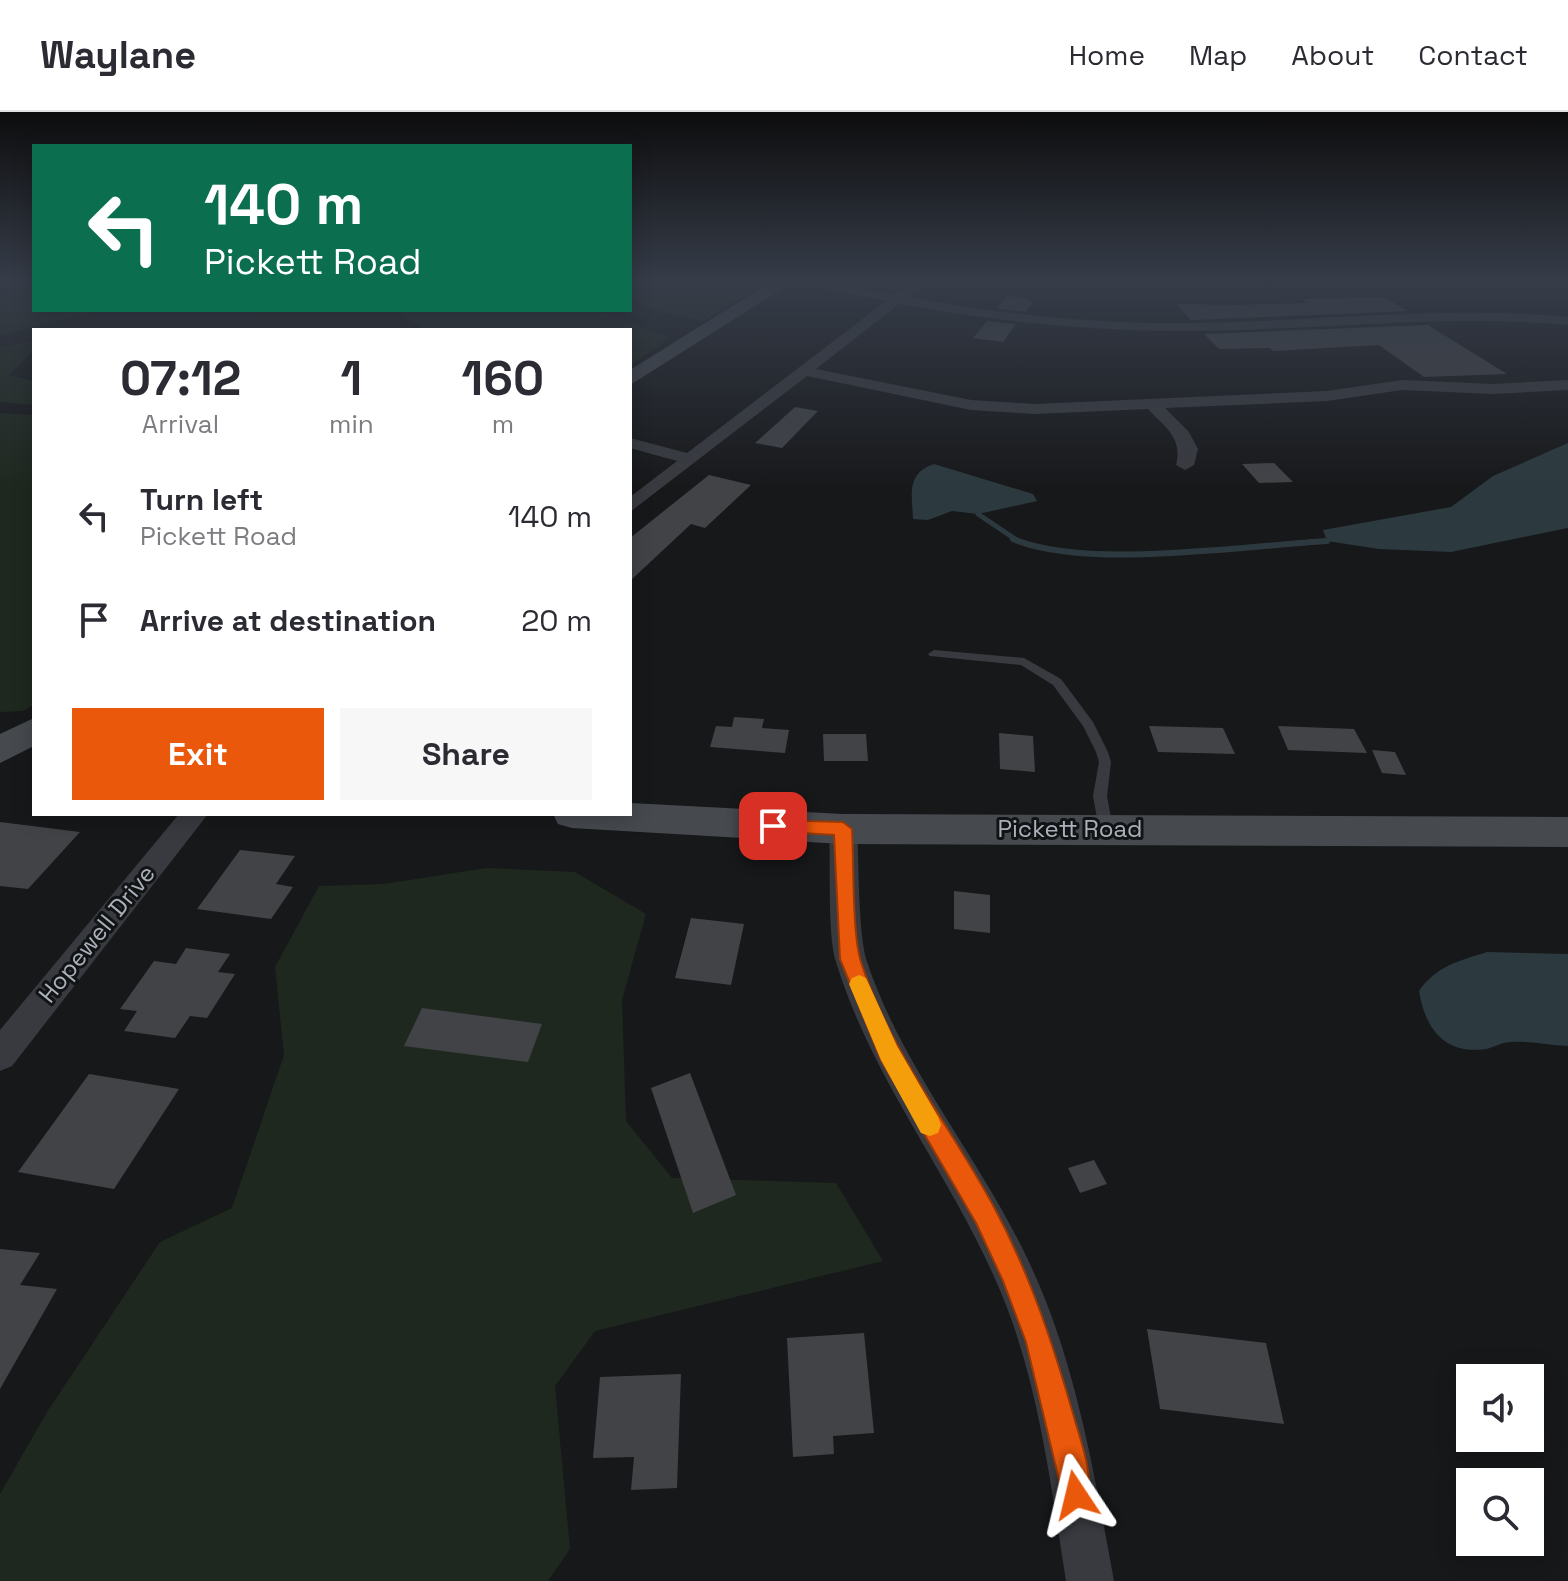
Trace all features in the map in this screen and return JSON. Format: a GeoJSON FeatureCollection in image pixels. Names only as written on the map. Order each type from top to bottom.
{"type":"FeatureCollection","features":[{"type":"Feature","properties":{"kind":"street"},"geometry":{"type":"LineString","coordinates":[[632,378],[675,351]]}},
{"type":"Feature","properties":{"kind":"street"},"geometry":{"type":"LineString","coordinates":[[632,504],[830,351]]}},
{"type":"Feature","properties":{"kind":"street"},"geometry":{"type":"LineString","coordinates":[[803,371],[971,405],[1054,409],[1327,396],[1402,385],[1493,389],[1568,385]]}},
{"type":"Feature","properties":{"kind":"street"},"geometry":{"type":"LineString","coordinates":[[1152,404],[1183,436],[1189,449],[1185,465]]}},
{"type":"Feature","properties":{"kind":"street"},"geometry":{"type":"LineString","coordinates":[[632,444],[688,459]]}},
{"type":"Feature","properties":{"kind":"street"},"geometry":{"type":"LineString","coordinates":[[0,751],[32,731]]}},
{"type":"Feature","properties":{"kind":"street"},"geometry":{"type":"LineString","coordinates":[[0,751],[32,756]]}},
{"type":"Feature","properties":{"kind":"street","name":"Hopewell Drive"},"geometry":{"type":"LineString","coordinates":[[0,1055],[192,816]]}},
{"type":"Feature","properties":{"kind":"street","name":"Pickett Road"},"geometry":{"type":"LineString","coordinates":[[608,816],[843,829],[1568,832]]}},
{"type":"Feature","properties":{"kind":"street"},"geometry":{"type":"LineString","coordinates":[[843,829],[850,959],[889,1053],[985,1215],[1015,1276],[1039,1342],[1066,1442],[1090,1581]]}},
{"type":"Feature","properties":{"kind":"lane"},"geometry":{"type":"LineString","coordinates":[[934,654],[1024,662],[1057,682],[1089,725],[1102,752],[1105,762],[1100,796],[1106,829]]}},
{"type":"Feature","properties":{"kind":"shaded area"},"geometry":{"type":"Polygon","coordinates":[[[0,351],[32,351],[9,375],[32,381],[32,405],[0,402],[0,351]]]}},
{"type":"Feature","properties":{"kind":"shaded area"},"geometry":{"type":"Polygon","coordinates":[[[632,351],[652,351],[632,364],[632,351]]]}},
{"type":"Feature","properties":{"kind":"shaded area"},"geometry":{"type":"Polygon","coordinates":[[[0,413],[32,415],[32,706],[23,711],[0,712],[0,413]]]}},
{"type":"Feature","properties":{"kind":"shaded area"},"geometry":{"type":"Polygon","coordinates":[[[1568,443],[1568,528],[1451,552],[1379,549],[1327,541],[1323,530],[1451,507],[1493,476],[1568,443]]]}},
{"type":"Feature","properties":{"kind":"shaded area"},"geometry":{"type":"Polygon","coordinates":[[[934,464],[1033,494],[1037,501],[978,514],[952,511],[928,520],[913,519],[915,479],[925,468],[934,464]]]}},
{"type":"Feature","properties":{"kind":"shaded area"},"geometry":{"type":"Polygon","coordinates":[[[486,868],[575,872],[646,914],[622,1000],[626,1121],[672,1178],[836,1183],[883,1261],[595,1331],[555,1386],[570,1549],[548,1581],[0,1581],[0,1494],[47,1412],[160,1242],[232,1208],[284,1055],[275,967],[319,886],[384,884],[486,868]]]}},
{"type":"Feature","properties":{"kind":"shaded area"},"geometry":{"type":"Polygon","coordinates":[[[1487,952],[1568,954],[1568,1046],[1511,1042],[1471,1050],[1459,1048],[1439,1036],[1426,1017],[1419,991],[1441,970],[1487,952]]]}},
{"type":"Feature","properties":{"kind":"building"},"geometry":{"type":"Polygon","coordinates":[[[1387,351],[1469,351],[1507,374],[1424,377],[1387,351]]]}},
{"type":"Feature","properties":{"kind":"building"},"geometry":{"type":"Polygon","coordinates":[[[795,407],[818,411],[782,448],[755,443],[795,407]]]}},
{"type":"Feature","properties":{"kind":"building"},"geometry":{"type":"Polygon","coordinates":[[[1274,463],[1293,482],[1259,483],[1242,464],[1274,463]]]}},
{"type":"Feature","properties":{"kind":"building"},"geometry":{"type":"Polygon","coordinates":[[[709,475],[751,485],[705,528],[691,524],[632,579],[632,536],[709,475]]]}},
{"type":"Feature","properties":{"kind":"building"},"geometry":{"type":"Polygon","coordinates":[[[734,717],[764,719],[762,728],[789,730],[785,753],[710,747],[716,726],[732,727],[734,717]]]}},
{"type":"Feature","properties":{"kind":"building"},"geometry":{"type":"Polygon","coordinates":[[[1149,726],[1223,728],[1235,754],[1158,752],[1149,726]]]}},
{"type":"Feature","properties":{"kind":"building"},"geometry":{"type":"Polygon","coordinates":[[[1278,726],[1354,729],[1367,753],[1288,750],[1278,726]]]}},
{"type":"Feature","properties":{"kind":"building"},"geometry":{"type":"Polygon","coordinates":[[[999,733],[1033,736],[1035,772],[1000,769],[999,733]]]}},
{"type":"Feature","properties":{"kind":"building"},"geometry":{"type":"Polygon","coordinates":[[[823,734],[866,734],[868,761],[824,761],[823,734]]]}},
{"type":"Feature","properties":{"kind":"building"},"geometry":{"type":"Polygon","coordinates":[[[1372,750],[1395,752],[1406,775],[1382,773],[1372,750]]]}},
{"type":"Feature","properties":{"kind":"building"},"geometry":{"type":"Polygon","coordinates":[[[0,822],[80,832],[28,889],[0,886],[0,822]]]}},
{"type":"Feature","properties":{"kind":"building"},"geometry":{"type":"Polygon","coordinates":[[[240,850],[295,856],[276,884],[293,887],[271,919],[197,909],[240,850]]]}},
{"type":"Feature","properties":{"kind":"building"},"geometry":{"type":"Polygon","coordinates":[[[954,891],[990,895],[990,933],[954,929],[954,891]]]}},
{"type":"Feature","properties":{"kind":"building"},"geometry":{"type":"Polygon","coordinates":[[[691,918],[744,924],[731,985],[675,978],[691,918]]]}},
{"type":"Feature","properties":{"kind":"building"},"geometry":{"type":"Polygon","coordinates":[[[186,948],[230,954],[218,972],[235,974],[207,1018],[190,1016],[175,1038],[124,1031],[137,1011],[120,1009],[154,961],[176,964],[186,948]]]}},
{"type":"Feature","properties":{"kind":"building"},"geometry":{"type":"Polygon","coordinates":[[[422,1008],[542,1024],[528,1062],[404,1046],[422,1008]]]}},
{"type":"Feature","properties":{"kind":"building"},"geometry":{"type":"Polygon","coordinates":[[[690,1073],[736,1195],[693,1213],[651,1088],[690,1073]]]}},
{"type":"Feature","properties":{"kind":"building"},"geometry":{"type":"Polygon","coordinates":[[[89,1074],[179,1089],[114,1189],[18,1172],[89,1074]]]}},
{"type":"Feature","properties":{"kind":"building"},"geometry":{"type":"Polygon","coordinates":[[[1094,1160],[1107,1184],[1080,1193],[1068,1168],[1094,1160]]]}},
{"type":"Feature","properties":{"kind":"building"},"geometry":{"type":"Polygon","coordinates":[[[0,1249],[40,1253],[20,1285],[57,1289],[0,1389],[0,1249]]]}},
{"type":"Feature","properties":{"kind":"building"},"geometry":{"type":"Polygon","coordinates":[[[1147,1329],[1266,1343],[1284,1424],[1160,1409],[1147,1329]]]}},
{"type":"Feature","properties":{"kind":"building"},"geometry":{"type":"Polygon","coordinates":[[[864,1333],[874,1433],[833,1436],[834,1454],[793,1457],[787,1338],[864,1333]]]}},
{"type":"Feature","properties":{"kind":"building"},"geometry":{"type":"Polygon","coordinates":[[[681,1374],[677,1488],[631,1490],[634,1457],[593,1458],[600,1377],[681,1374]]]}},
{"type":"Feature","properties":{"kind":"waterway"},"geometry":{"type":"LineString","coordinates":[[978,514],[1017,540]]}},
{"type":"Feature","properties":{"kind":"waterway"},"geometry":{"type":"LineString","coordinates":[[1017,540],[1044,548],[1123,555],[1327,541]]}},
{"type":"Feature","properties":{"kind":"slow traffic"},"geometry":{"type":"LineString","coordinates":[[859,984],[868,1011],[889,1053],[930,1125]]}},
{"type":"Feature","properties":{"kind":"route"},"geometry":{"type":"LineString","coordinates":[[773,826],[843,829],[850,959],[868,1011],[915,1099],[985,1215],[1015,1276],[1039,1342],[1066,1442],[1076,1495]]}}]}
